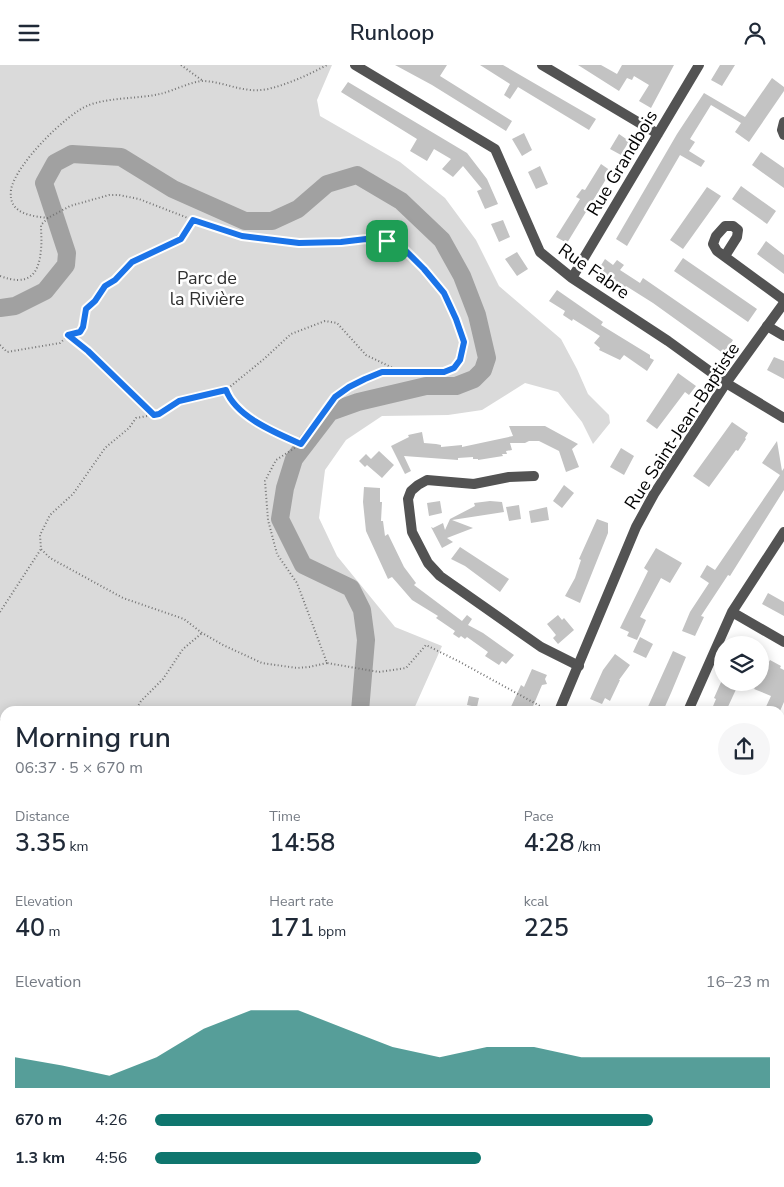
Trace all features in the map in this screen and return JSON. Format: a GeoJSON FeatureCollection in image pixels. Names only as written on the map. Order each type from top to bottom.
{"type":"FeatureCollection","features":[{"type":"Feature","properties":{"kind":"street","name":"Rue Fabre"},"geometry":{"type":"LineString","coordinates":[[355,65],[495,149],[540,252],[572,278],[668,341],[726,383],[784,418]]}},
{"type":"Feature","properties":{"kind":"street"},"geometry":{"type":"LineString","coordinates":[[542,65],[658,134]]}},
{"type":"Feature","properties":{"kind":"street","name":"Rue Grandbois"},"geometry":{"type":"LineString","coordinates":[[572,278],[699,65]]}},
{"type":"Feature","properties":{"kind":"street"},"geometry":{"type":"LineString","coordinates":[[784,122],[782,130],[784,135]]}},
{"type":"Feature","properties":{"kind":"street"},"geometry":{"type":"LineString","coordinates":[[725,256],[784,301]]}},
{"type":"Feature","properties":{"kind":"street","name":"Rue Saint-Jean-Baptiste"},"geometry":{"type":"LineString","coordinates":[[561,706],[636,527],[654,494],[726,383],[784,301]]}},
{"type":"Feature","properties":{"kind":"street"},"geometry":{"type":"LineString","coordinates":[[767,326],[784,335]]}},
{"type":"Feature","properties":{"kind":"street"},"geometry":{"type":"LineString","coordinates":[[534,476],[509,477],[474,484],[427,480],[411,491],[408,499],[412,532],[428,563],[440,576],[541,647],[579,666]]}},
{"type":"Feature","properties":{"kind":"street"},"geometry":{"type":"LineString","coordinates":[[690,706],[732,612],[784,533]]}},
{"type":"Feature","properties":{"kind":"street"},"geometry":{"type":"LineString","coordinates":[[732,612],[784,642]]}},
{"type":"Feature","properties":{"kind":"path"},"geometry":{"type":"LineString","coordinates":[[181,65],[203,81],[242,90],[266,90],[301,78],[327,65]]}},
{"type":"Feature","properties":{"kind":"path"},"geometry":{"type":"LineString","coordinates":[[49,217],[24,215],[12,202],[11,190],[27,161],[62,122],[88,106],[111,99],[160,94],[203,81]]}},
{"type":"Feature","properties":{"kind":"path"},"geometry":{"type":"LineString","coordinates":[[0,276],[19,281],[28,279],[32,275],[42,248],[41,225],[49,217],[70,206],[103,196],[119,195],[139,199],[193,220],[242,236],[299,243],[341,242],[366,239],[387,241],[406,251],[424,269],[444,293],[456,319],[464,342],[460,360],[454,368],[444,372],[382,372],[349,387],[335,397],[301,444],[276,460],[265,481],[268,521],[277,554],[296,583],[327,663]]}},
{"type":"Feature","properties":{"kind":"path"},"geometry":{"type":"LineString","coordinates":[[0,345],[7,351],[60,343],[68,335],[80,332],[83,327],[86,309],[95,301],[105,286],[115,280],[132,262],[181,239],[193,220]]}},
{"type":"Feature","properties":{"kind":"path"},"geometry":{"type":"LineString","coordinates":[[0,612],[41,549],[40,535],[50,515],[73,494],[105,448],[129,428],[136,418],[159,414],[179,401],[226,390],[291,334],[325,321],[337,323],[366,355],[398,371]]}},
{"type":"Feature","properties":{"kind":"path"},"geometry":{"type":"LineString","coordinates":[[68,335],[88,351],[154,415]]}},
{"type":"Feature","properties":{"kind":"path"},"geometry":{"type":"LineString","coordinates":[[226,390],[229,398],[245,414],[281,435],[301,444]]}},
{"type":"Feature","properties":{"kind":"path"},"geometry":{"type":"LineString","coordinates":[[41,549],[50,558],[123,598],[184,619],[202,633],[262,663],[297,668],[327,663],[379,672],[406,667],[426,645],[540,706]]}},
{"type":"Feature","properties":{"kind":"path"},"geometry":{"type":"LineString","coordinates":[[138,706],[163,679],[183,649],[202,633]]}},
{"type":"Feature","properties":{"kind":"green space","name":"Parc de la Rivière"},"geometry":{"type":"Polygon","coordinates":[[[0,65],[332,65],[317,100],[320,116],[400,162],[445,198],[476,240],[499,286],[561,339],[588,394],[609,415],[610,423],[593,444],[582,422],[558,392],[525,383],[482,410],[448,415],[382,416],[346,440],[325,470],[319,518],[337,556],[395,627],[442,646],[415,706],[0,706],[0,65]]]}},
{"type":"Feature","properties":{"kind":"building"},"geometry":{"type":"Polygon","coordinates":[[[395,65],[447,65],[440,76],[512,121],[506,131],[432,85],[395,65]]]}},
{"type":"Feature","properties":{"kind":"building"},"geometry":{"type":"Polygon","coordinates":[[[480,65],[503,65],[596,119],[589,130],[518,87],[510,99],[504,95],[510,84],[480,65]]]}},
{"type":"Feature","properties":{"kind":"building"},"geometry":{"type":"Polygon","coordinates":[[[578,65],[601,65],[617,74],[622,65],[674,65],[651,108],[639,101],[649,85],[634,76],[632,80],[627,78],[619,91],[578,65]]]}},
{"type":"Feature","properties":{"kind":"building"},"geometry":{"type":"Polygon","coordinates":[[[720,65],[735,65],[722,86],[711,80],[720,65]]]}},
{"type":"Feature","properties":{"kind":"building"},"geometry":{"type":"Polygon","coordinates":[[[772,78],[784,87],[784,91],[749,142],[735,132],[741,123],[711,105],[690,139],[695,142],[689,151],[705,161],[701,167],[680,155],[627,246],[616,239],[677,134],[704,93],[745,117],[772,78]]]}},
{"type":"Feature","properties":{"kind":"building"},"geometry":{"type":"Polygon","coordinates":[[[348,82],[467,153],[487,179],[498,204],[485,209],[477,191],[482,189],[463,166],[453,177],[442,169],[451,159],[434,149],[427,161],[410,151],[417,139],[341,92],[348,82]]]}},
{"type":"Feature","properties":{"kind":"building"},"geometry":{"type":"Polygon","coordinates":[[[524,133],[532,150],[522,156],[512,139],[524,133]]]}},
{"type":"Feature","properties":{"kind":"building"},"geometry":{"type":"Polygon","coordinates":[[[619,134],[629,141],[621,155],[610,149],[619,134]]]}},
{"type":"Feature","properties":{"kind":"building"},"geometry":{"type":"Polygon","coordinates":[[[761,152],[784,168],[784,188],[752,165],[761,152]]]}},
{"type":"Feature","properties":{"kind":"building"},"geometry":{"type":"Polygon","coordinates":[[[601,164],[611,171],[567,243],[556,237],[580,199],[576,197],[582,189],[585,190],[601,164]]]}},
{"type":"Feature","properties":{"kind":"building"},"geometry":{"type":"Polygon","coordinates":[[[540,166],[548,184],[536,189],[528,172],[540,166]]]}},
{"type":"Feature","properties":{"kind":"building"},"geometry":{"type":"Polygon","coordinates":[[[741,186],[776,211],[767,224],[732,199],[741,186]]]}},
{"type":"Feature","properties":{"kind":"building"},"geometry":{"type":"Polygon","coordinates":[[[707,187],[721,196],[683,249],[670,240],[707,187]]]}},
{"type":"Feature","properties":{"kind":"building"},"geometry":{"type":"Polygon","coordinates":[[[503,220],[510,237],[499,242],[491,224],[503,220]]]}},
{"type":"Feature","properties":{"kind":"building"},"geometry":{"type":"Polygon","coordinates":[[[766,241],[784,255],[784,274],[757,254],[766,241]]]}},
{"type":"Feature","properties":{"kind":"building"},"geometry":{"type":"Polygon","coordinates":[[[517,252],[528,269],[517,276],[505,259],[517,252]]]}},
{"type":"Feature","properties":{"kind":"building"},"geometry":{"type":"Polygon","coordinates":[[[683,258],[757,309],[748,322],[674,271],[683,258]]]}},
{"type":"Feature","properties":{"kind":"building"},"geometry":{"type":"Polygon","coordinates":[[[605,259],[613,265],[617,260],[624,265],[620,270],[640,283],[643,278],[733,340],[724,354],[653,303],[626,286],[625,288],[598,270],[605,259]]]}},
{"type":"Feature","properties":{"kind":"building"},"geometry":{"type":"Polygon","coordinates":[[[557,290],[603,322],[601,325],[650,355],[650,358],[654,360],[647,371],[624,355],[620,360],[599,350],[600,348],[594,343],[600,336],[563,315],[565,311],[549,301],[557,290]]]}},
{"type":"Feature","properties":{"kind":"building"},"geometry":{"type":"Polygon","coordinates":[[[774,357],[784,361],[784,379],[767,370],[774,357]]]}},
{"type":"Feature","properties":{"kind":"building"},"geometry":{"type":"Polygon","coordinates":[[[678,373],[696,386],[689,395],[685,392],[657,429],[646,421],[678,373]]]}},
{"type":"Feature","properties":{"kind":"building"},"geometry":{"type":"Polygon","coordinates":[[[732,422],[748,433],[746,439],[709,487],[693,476],[732,422]]]}},
{"type":"Feature","properties":{"kind":"building"},"geometry":{"type":"Polygon","coordinates":[[[509,426],[545,426],[578,444],[572,449],[579,467],[566,472],[559,451],[539,441],[529,441],[525,443],[510,443],[512,450],[506,451],[507,454],[502,454],[503,456],[478,460],[473,459],[473,457],[458,458],[458,460],[404,456],[411,471],[405,474],[391,446],[409,437],[408,435],[422,432],[424,443],[441,445],[441,447],[462,445],[462,447],[513,436],[509,426]]]}},
{"type":"Feature","properties":{"kind":"building"},"geometry":{"type":"Polygon","coordinates":[[[777,441],[782,471],[784,468],[784,490],[730,576],[728,575],[701,616],[704,617],[695,636],[682,631],[690,612],[709,583],[700,577],[707,565],[715,570],[780,475],[762,463],[777,441]]]}},
{"type":"Feature","properties":{"kind":"building"},"geometry":{"type":"Polygon","coordinates":[[[621,448],[634,456],[624,475],[610,467],[621,448]]]}},
{"type":"Feature","properties":{"kind":"building"},"geometry":{"type":"Polygon","coordinates":[[[379,451],[394,465],[382,478],[367,465],[365,467],[359,461],[366,454],[371,459],[379,451]]]}},
{"type":"Feature","properties":{"kind":"building"},"geometry":{"type":"Polygon","coordinates":[[[564,485],[574,493],[562,508],[553,501],[564,485]]]}},
{"type":"Feature","properties":{"kind":"building"},"geometry":{"type":"Polygon","coordinates":[[[364,487],[380,488],[380,502],[382,502],[381,521],[383,521],[385,536],[388,534],[404,567],[416,583],[414,585],[462,621],[467,615],[472,619],[468,625],[514,655],[506,664],[502,661],[499,665],[485,656],[488,652],[467,637],[465,639],[461,636],[459,638],[453,634],[455,631],[436,618],[438,616],[412,600],[392,577],[388,579],[366,531],[363,502],[364,487]]]}},
{"type":"Feature","properties":{"kind":"building"},"geometry":{"type":"Polygon","coordinates":[[[440,501],[442,513],[429,516],[427,503],[440,501]]]}},
{"type":"Feature","properties":{"kind":"building"},"geometry":{"type":"Polygon","coordinates":[[[502,502],[504,512],[452,520],[473,528],[447,538],[453,542],[442,548],[431,527],[433,528],[443,523],[445,530],[450,519],[475,506],[474,503],[502,502]]]}},
{"type":"Feature","properties":{"kind":"building"},"geometry":{"type":"Polygon","coordinates":[[[519,505],[521,519],[509,521],[506,507],[519,505]]]}},
{"type":"Feature","properties":{"kind":"building"},"geometry":{"type":"Polygon","coordinates":[[[547,507],[549,520],[531,523],[529,511],[547,507]]]}},
{"type":"Feature","properties":{"kind":"building"},"geometry":{"type":"Polygon","coordinates":[[[597,519],[608,523],[608,533],[580,603],[565,596],[575,578],[581,560],[579,559],[597,519]]]}},
{"type":"Feature","properties":{"kind":"building"},"geometry":{"type":"Polygon","coordinates":[[[460,547],[509,579],[500,592],[465,566],[451,559],[460,547]]]}},
{"type":"Feature","properties":{"kind":"building"},"geometry":{"type":"Polygon","coordinates":[[[656,548],[682,563],[670,583],[661,578],[640,617],[646,620],[637,640],[627,636],[629,632],[620,628],[648,571],[644,568],[656,548]]]}},
{"type":"Feature","properties":{"kind":"building"},"geometry":{"type":"Polygon","coordinates":[[[768,593],[784,602],[784,616],[762,604],[768,593]]]}},
{"type":"Feature","properties":{"kind":"building"},"geometry":{"type":"Polygon","coordinates":[[[558,615],[562,620],[564,618],[574,630],[558,644],[553,638],[556,635],[547,624],[558,615]]]}},
{"type":"Feature","properties":{"kind":"building"},"geometry":{"type":"Polygon","coordinates":[[[640,637],[653,644],[646,658],[633,652],[640,637]]]}},
{"type":"Feature","properties":{"kind":"building"},"geometry":{"type":"Polygon","coordinates":[[[673,651],[686,657],[665,706],[648,706],[673,651]]]}},
{"type":"Feature","properties":{"kind":"building"},"geometry":{"type":"Polygon","coordinates":[[[615,654],[630,665],[619,680],[610,701],[605,698],[602,704],[590,699],[603,670],[615,654]]]}},
{"type":"Feature","properties":{"kind":"building"},"geometry":{"type":"Polygon","coordinates":[[[770,660],[781,666],[780,668],[784,670],[784,702],[782,706],[766,706],[771,696],[759,691],[769,691],[770,660]]]}},
{"type":"Feature","properties":{"kind":"building"},"geometry":{"type":"Polygon","coordinates":[[[532,669],[547,675],[545,679],[547,684],[542,685],[533,706],[511,706],[521,685],[524,687],[532,669]]]}},
{"type":"Feature","properties":{"kind":"building"},"geometry":{"type":"Polygon","coordinates":[[[717,691],[735,691],[728,706],[713,706],[716,699],[714,698],[717,691]]]}},
{"type":"Feature","properties":{"kind":"building"},"geometry":{"type":"Polygon","coordinates":[[[469,696],[479,698],[477,706],[467,705],[469,696]]]}},
{"type":"Feature","properties":{"kind":"waterway"},"geometry":{"type":"LineString","coordinates":[[0,308],[15,306],[45,291],[66,265],[67,253],[44,183],[55,163],[72,154],[121,157],[173,189],[245,221],[272,221],[298,209],[327,184],[357,175],[401,201],[442,240],[462,276],[477,315],[487,358],[483,370],[474,379],[456,386],[426,386],[358,402],[330,412],[294,459],[285,488],[280,519],[303,565],[351,588],[362,610],[366,640],[360,706]]}},
{"type":"Feature","properties":{"kind":"route"},"geometry":{"type":"LineString","coordinates":[[193,220],[242,236],[299,243],[341,242],[366,239],[387,241],[406,251],[444,293],[464,342],[460,360],[454,368],[444,372],[382,372],[349,387],[335,397],[301,444],[281,435],[245,414],[229,398],[226,390],[179,401],[159,414],[154,415],[88,351],[68,335],[80,332],[83,327],[86,309],[95,301],[105,286],[115,280],[132,262],[181,239],[193,220]]}}]}
